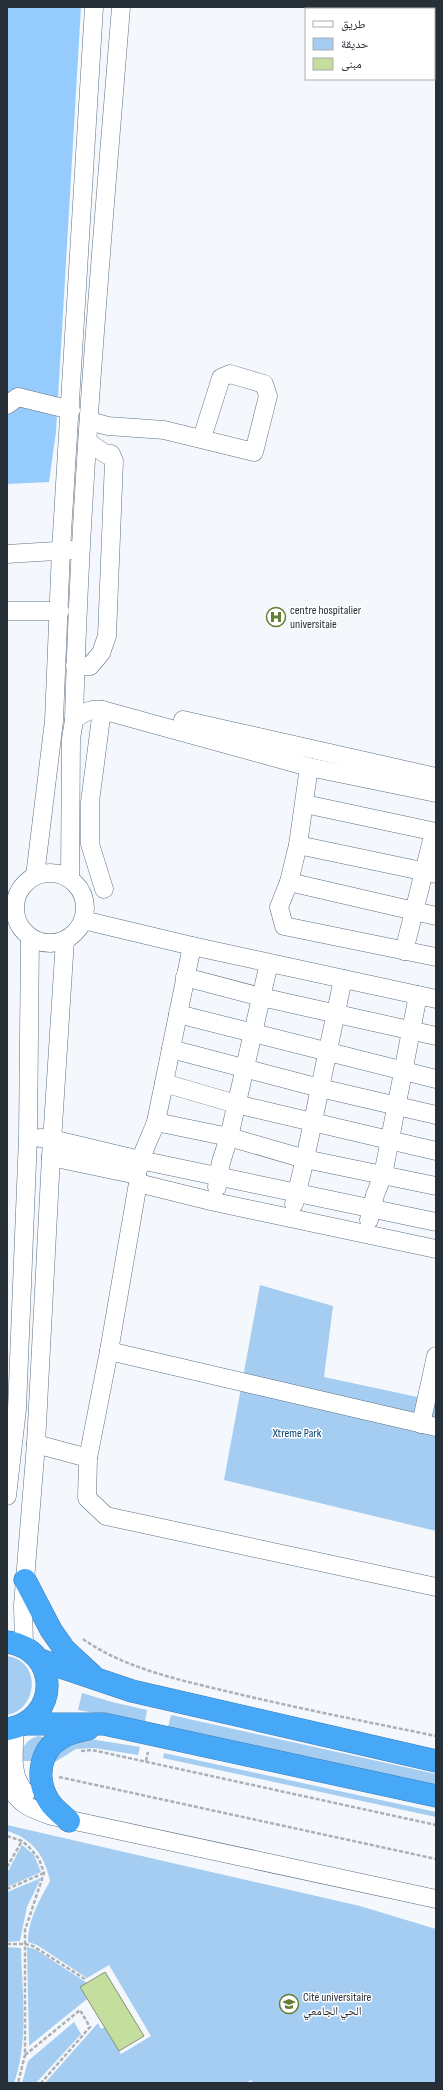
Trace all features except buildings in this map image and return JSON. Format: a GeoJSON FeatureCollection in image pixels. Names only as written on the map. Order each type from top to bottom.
{"type":"FeatureCollection","features":[{"type":"Feature","properties":{"kind":"highway"},"geometry":{"type":"LineString","coordinates":[[25,1580],[51,1630],[65,1650],[98,1680]]}},
{"type":"Feature","properties":{"kind":"highway"},"geometry":{"type":"LineString","coordinates":[[15,1644],[40,1660],[132,1691],[436,1761]]}},
{"type":"Feature","properties":{"kind":"highway"},"geometry":{"type":"LineString","coordinates":[[16,1727],[35,1716],[47,1695],[48,1683],[40,1660]]}},
{"type":"Feature","properties":{"kind":"highway"},"geometry":{"type":"LineString","coordinates":[[16,1727],[104,1724],[436,1796]]}},
{"type":"Feature","properties":{"kind":"highway"},"geometry":{"type":"LineString","coordinates":[[60,1818],[43,1791],[40,1774],[43,1761],[56,1741],[71,1734],[104,1724]]}},
{"type":"Feature","properties":{"kind":"street"},"geometry":{"type":"LineString","coordinates":[[21,883],[53,873],[70,879],[78,887],[84,898],[85,911],[83,920],[73,935],[65,940],[47,943],[30,937],[12,920],[54,721],[60,611],[61,550],[71,410],[94,7]]}},
{"type":"Feature","properties":{"kind":"street"},"geometry":{"type":"LineString","coordinates":[[70,879],[71,739],[74,720],[75,666],[81,550],[89,420],[121,7]]}},
{"type":"Feature","properties":{"kind":"street"},"geometry":{"type":"LineString","coordinates":[[89,420],[108,426],[164,430],[202,438],[254,452],[268,396],[264,384],[230,374],[221,378],[202,438]]}},
{"type":"Feature","properties":{"kind":"street"},"geometry":{"type":"LineString","coordinates":[[7,405],[18,397],[71,410]]}},
{"type":"Feature","properties":{"kind":"street"},"geometry":{"type":"LineString","coordinates":[[75,666],[90,666],[101,653],[107,636],[114,461],[111,454],[107,455],[88,442]]}},
{"type":"Feature","properties":{"kind":"street"},"geometry":{"type":"LineString","coordinates":[[7,554],[81,550]]}},
{"type":"Feature","properties":{"kind":"street"},"geometry":{"type":"LineString","coordinates":[[7,611],[60,611]]}},
{"type":"Feature","properties":{"kind":"street"},"geometry":{"type":"LineString","coordinates":[[75,693],[310,767],[436,793]]}},
{"type":"Feature","properties":{"kind":"street"},"geometry":{"type":"LineString","coordinates":[[74,720],[82,713],[93,709],[102,710],[436,777]]}},
{"type":"Feature","properties":{"kind":"street"},"geometry":{"type":"LineString","coordinates":[[102,710],[90,802],[90,844],[104,889]]}},
{"type":"Feature","properties":{"kind":"street"},"geometry":{"type":"LineString","coordinates":[[310,767],[298,845],[289,882],[279,907],[284,926],[436,957]]}},
{"type":"Feature","properties":{"kind":"street"},"geometry":{"type":"LineString","coordinates":[[305,804],[435,832],[430,873],[414,911],[404,951]]}},
{"type":"Feature","properties":{"kind":"street"},"geometry":{"type":"LineString","coordinates":[[298,845],[430,873]]}},
{"type":"Feature","properties":{"kind":"street"},"geometry":{"type":"LineString","coordinates":[[289,882],[436,916]]}},
{"type":"Feature","properties":{"kind":"street"},"geometry":{"type":"LineString","coordinates":[[83,920],[192,946],[436,999]]}},
{"type":"Feature","properties":{"kind":"street"},"geometry":{"type":"LineString","coordinates":[[7,1496],[17,1409],[28,1137],[30,937]]}},
{"type":"Feature","properties":{"kind":"street"},"geometry":{"type":"LineString","coordinates":[[15,1644],[23,1604],[36,1444],[50,1157],[65,940]]}},
{"type":"Feature","properties":{"kind":"street"},"geometry":{"type":"LineString","coordinates":[[192,946],[156,1122],[138,1173],[109,1351],[88,1458],[87,1498],[106,1516],[436,1587]]}},
{"type":"Feature","properties":{"kind":"street"},"geometry":{"type":"LineString","coordinates":[[215,1202],[218,1176],[229,1137],[269,963]]}},
{"type":"Feature","properties":{"kind":"street"},"geometry":{"type":"LineString","coordinates":[[186,977],[261,997],[436,1036]]}},
{"type":"Feature","properties":{"kind":"street"},"geometry":{"type":"LineString","coordinates":[[290,1218],[313,1123],[343,979]]}},
{"type":"Feature","properties":{"kind":"street"},"geometry":{"type":"LineString","coordinates":[[364,1234],[373,1209],[375,1195],[383,1175],[418,995]]}},
{"type":"Feature","properties":{"kind":"street"},"geometry":{"type":"LineString","coordinates":[[178,1014],[328,1051],[403,1072],[436,1079]]}},
{"type":"Feature","properties":{"kind":"street"},"geometry":{"type":"LineString","coordinates":[[171,1049],[320,1088],[436,1115]]}},
{"type":"Feature","properties":{"kind":"street"},"geometry":{"type":"LineString","coordinates":[[164,1083],[236,1104],[436,1151]]}},
{"type":"Feature","properties":{"kind":"street"},"geometry":{"type":"LineString","coordinates":[[156,1122],[229,1137],[305,1159],[436,1186]]}},
{"type":"Feature","properties":{"kind":"street"},"geometry":{"type":"LineString","coordinates":[[28,1137],[52,1139],[215,1202],[436,1249]]}},
{"type":"Feature","properties":{"kind":"street"},"geometry":{"type":"LineString","coordinates":[[50,1157],[138,1173],[218,1176],[436,1222]]}},
{"type":"Feature","properties":{"kind":"street"},"geometry":{"type":"LineString","coordinates":[[109,1351],[428,1425],[436,1356]]}},
{"type":"Feature","properties":{"kind":"street"},"geometry":{"type":"LineString","coordinates":[[36,1444],[88,1458]]}},
{"type":"Feature","properties":{"kind":"street"},"geometry":{"type":"LineString","coordinates":[[16,1727],[14,1755],[17,1779],[24,1790],[60,1818]]}},
{"type":"Feature","properties":{"kind":"street"},"geometry":{"type":"LineString","coordinates":[[7,1782],[22,1803],[30,1809],[60,1818],[436,1899]]}},
{"type":"Feature","properties":{"kind":"path"},"geometry":{"type":"LineString","coordinates":[[82,1639],[100,1651],[172,1678],[273,1702],[436,1736]]}},
{"type":"Feature","properties":{"kind":"path"},"geometry":{"type":"LineString","coordinates":[[78,1752],[92,1750],[436,1825]]}},
{"type":"Feature","properties":{"kind":"path"},"geometry":{"type":"LineString","coordinates":[[40,1774],[436,1858]]}},
{"type":"Feature","properties":{"kind":"path"},"geometry":{"type":"LineString","coordinates":[[7,1836],[22,1841],[39,1859],[44,1873],[25,1930],[25,2055],[18,2083]]}},
{"type":"Feature","properties":{"kind":"path"},"geometry":{"type":"LineString","coordinates":[[7,1867],[22,1841]]}},
{"type":"Feature","properties":{"kind":"path"},"geometry":{"type":"LineString","coordinates":[[7,1889],[44,1873]]}},
{"type":"Feature","properties":{"kind":"path"},"geometry":{"type":"LineString","coordinates":[[7,1944],[25,1944],[37,1948],[86,1979]]}},
{"type":"Feature","properties":{"kind":"path"},"geometry":{"type":"LineString","coordinates":[[25,2055],[80,2010],[90,2027],[41,2083]]}},
{"type":"Feature","properties":{"kind":"green space","name":"Xtreme Park"},"geometry":{"type":"Polygon","coordinates":[[[260,1285],[333,1306],[324,1377],[436,1401],[436,1531],[224,1480],[260,1285]]]}},
{"type":"Feature","properties":{"kind":"green space"},"geometry":{"type":"Polygon","coordinates":[[[7,1656],[18,1659],[26,1666],[32,1685],[30,1695],[25,1704],[18,1711],[7,1715],[7,1656]]]}},
{"type":"Feature","properties":{"kind":"green space"},"geometry":{"type":"Polygon","coordinates":[[[82,1693],[147,1710],[145,1722],[78,1710],[82,1693]]]}},
{"type":"Feature","properties":{"kind":"green space"},"geometry":{"type":"Polygon","coordinates":[[[171,1715],[436,1774],[436,1786],[168,1727],[171,1715]]]}},
{"type":"Feature","properties":{"kind":"green space"},"geometry":{"type":"Polygon","coordinates":[[[38,1736],[51,1738],[35,1761],[21,1761],[23,1748],[27,1742],[38,1736]]]}},
{"type":"Feature","properties":{"kind":"green space"},"geometry":{"type":"Polygon","coordinates":[[[90,1739],[140,1747],[138,1755],[94,1748],[76,1749],[47,1767],[57,1748],[90,1739]]]}},
{"type":"Feature","properties":{"kind":"green space"},"geometry":{"type":"Polygon","coordinates":[[[164,1753],[436,1812],[436,1817],[163,1758],[164,1753]]]}},
{"type":"Feature","properties":{"kind":"green space"},"geometry":{"type":"Polygon","coordinates":[[[7,1825],[360,1906],[436,1929],[436,2083],[253,2083],[251,2080],[246,2083],[45,2083],[98,2023],[101,2029],[105,2027],[121,2054],[151,2036],[109,1965],[87,1978],[37,1945],[28,1942],[32,1918],[50,1881],[45,1864],[36,1849],[24,1838],[7,1831],[7,1825]]]}},
{"type":"Feature","properties":{"kind":"green space"},"geometry":{"type":"Polygon","coordinates":[[[22,1845],[34,1855],[41,1872],[7,1887],[7,1873],[22,1845]]]}},
{"type":"Feature","properties":{"kind":"green space"},"geometry":{"type":"Polygon","coordinates":[[[41,1878],[27,1907],[20,1941],[7,1942],[7,1892],[41,1878]]]}},
{"type":"Feature","properties":{"kind":"green space"},"geometry":{"type":"Polygon","coordinates":[[[7,1947],[21,1948],[24,2016],[22,2050],[14,2083],[7,2083],[7,1947]]]}},
{"type":"Feature","properties":{"kind":"green space"},"geometry":{"type":"Polygon","coordinates":[[[27,1947],[35,1949],[87,1983],[80,1987],[87,1999],[29,2046],[27,1947]]]}},
{"type":"Feature","properties":{"kind":"green space"},"geometry":{"type":"Polygon","coordinates":[[[74,2022],[81,2034],[36,2083],[22,2083],[28,2061],[74,2022]]]}},
{"type":"Feature","properties":{"kind":"shaded area"},"geometry":{"type":"Polygon","coordinates":[[[7,7],[81,7],[56,432],[49,482],[7,484],[7,7]]]}},
{"type":"Feature","properties":{"kind":"place","name":"centre hospitalier universitaie"},"geometry":{"type":"Point","coordinates":[276,617]}},
{"type":"Feature","properties":{"kind":"place","name":"Cité universitaire الحي الجامعي"},"geometry":{"type":"Point","coordinates":[289,2004]}}]}
